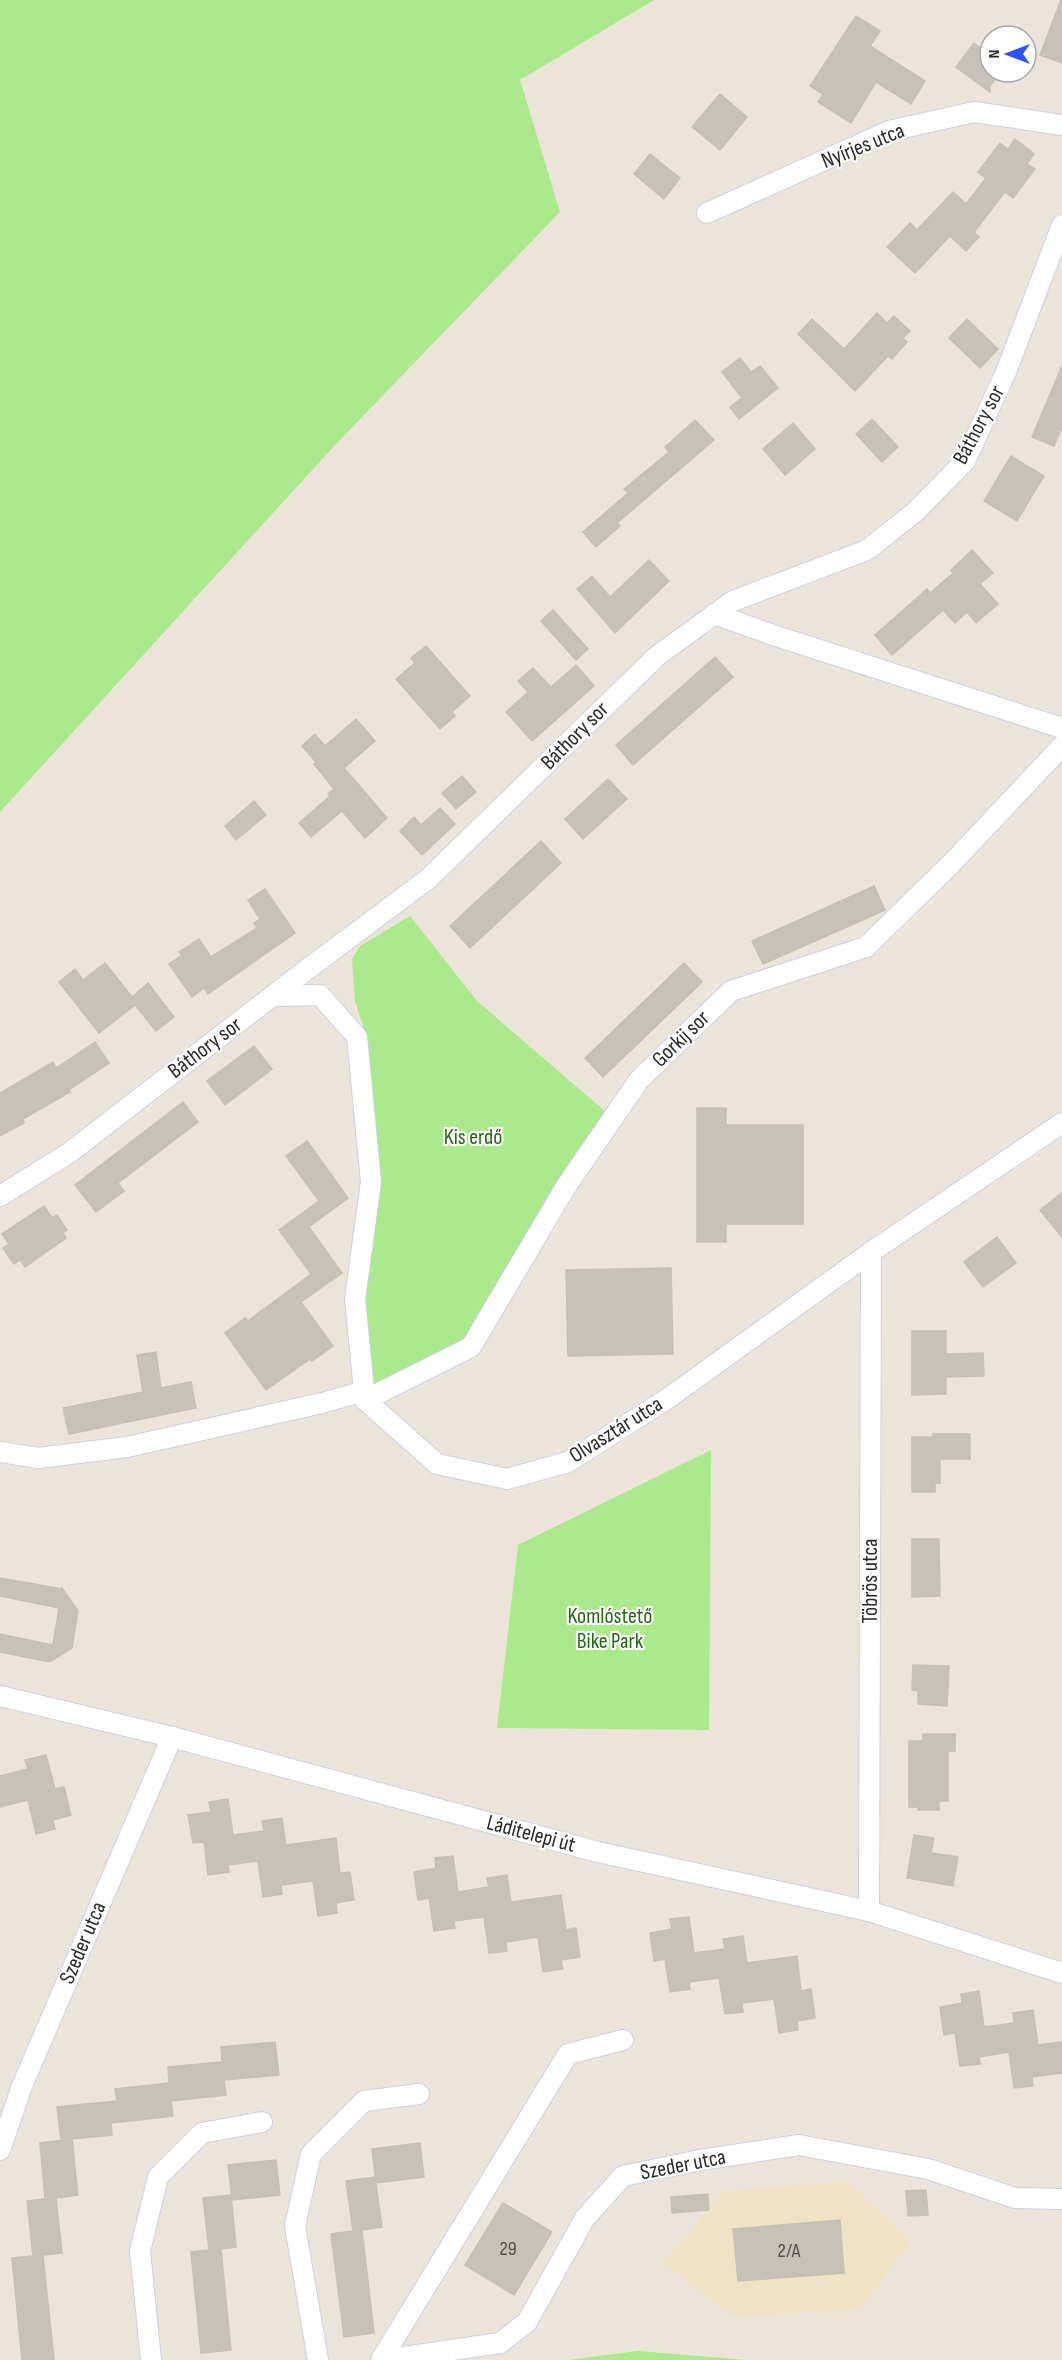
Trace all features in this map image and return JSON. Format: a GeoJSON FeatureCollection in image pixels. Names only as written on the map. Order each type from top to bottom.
{"type":"FeatureCollection","features":[{"type":"Feature","properties":{"kind":"street","name":"Nyírjes utca"},"geometry":{"type":"LineString","coordinates":[[707,213],[889,131],[974,112],[1062,125]]}},
{"type":"Feature","properties":{"kind":"street","name":"Báthory sor"},"geometry":{"type":"LineString","coordinates":[[0,1196],[69,1153],[428,879],[657,656],[733,601],[867,550],[915,512],[965,461],[1006,372],[1062,225]]}},
{"type":"Feature","properties":{"kind":"street"},"geometry":{"type":"LineString","coordinates":[[714,614],[1062,728]]}},
{"type":"Feature","properties":{"kind":"street","name":"Gorkij sor"},"geometry":{"type":"LineString","coordinates":[[0,1452],[38,1458],[127,1447],[365,1395],[471,1347],[565,1188],[639,1080],[731,991],[866,947],[952,863],[1062,746]]}},
{"type":"Feature","properties":{"kind":"street"},"geometry":{"type":"LineString","coordinates":[[273,996],[320,995],[357,1037],[371,1182],[355,1299],[365,1395]]}},
{"type":"Feature","properties":{"kind":"street","name":"Olvasztár utca"},"geometry":{"type":"LineString","coordinates":[[365,1395],[437,1464],[507,1479],[568,1462],[667,1399],[871,1252],[1062,1123]]}},
{"type":"Feature","properties":{"kind":"street","name":"Töbrös utca"},"geometry":{"type":"LineString","coordinates":[[869,1911],[871,1252]]}},
{"type":"Feature","properties":{"kind":"street","name":"Láditelepi út"},"geometry":{"type":"LineString","coordinates":[[0,1696],[172,1737],[598,1852],[869,1911],[1062,1973]]}},
{"type":"Feature","properties":{"kind":"street","name":"Szeder utca"},"geometry":{"type":"LineString","coordinates":[[0,2150],[22,2086],[172,1737]]}},
{"type":"Feature","properties":{"kind":"street","name":"Szeder utca"},"geometry":{"type":"LineString","coordinates":[[382,2360],[568,2054],[623,2040]]}},
{"type":"Feature","properties":{"kind":"street"},"geometry":{"type":"LineString","coordinates":[[318,2360],[294,2226],[311,2154],[364,2101],[419,2094]]}},
{"type":"Feature","properties":{"kind":"street"},"geometry":{"type":"LineString","coordinates":[[152,2360],[140,2251],[158,2177],[202,2133],[262,2121]]}},
{"type":"Feature","properties":{"kind":"street","name":"Szeder utca"},"geometry":{"type":"LineString","coordinates":[[382,2360],[500,2343],[527,2322],[585,2217],[623,2176],[700,2160],[799,2145],[928,2169],[1015,2198],[1062,2199]]}},
{"type":"Feature","properties":{"kind":"shaded area"},"geometry":{"type":"Polygon","coordinates":[[[849,2182],[911,2241],[860,2309],[733,2317],[663,2263],[724,2191],[849,2182]]]}},
{"type":"Feature","properties":{"kind":"green space"},"geometry":{"type":"Polygon","coordinates":[[[0,0],[654,0],[520,80],[560,212],[336,444],[0,812],[0,0]]]}},
{"type":"Feature","properties":{"kind":"green space","name":"Kis erdő"},"geometry":{"type":"Polygon","coordinates":[[[410,916],[477,1001],[613,1118],[471,1347],[364,1391],[355,1299],[371,1182],[366,1035],[355,1001],[352,959],[360,946],[410,916]]]}},
{"type":"Feature","properties":{"kind":"green space","name":"Komlóstető Bike Park"},"geometry":{"type":"Polygon","coordinates":[[[711,1450],[709,1730],[497,1728],[518,1545],[711,1450]]]}},
{"type":"Feature","properties":{"kind":"green space"},"geometry":{"type":"Polygon","coordinates":[[[638,2351],[747,2360],[568,2360],[638,2351]]]}},
{"type":"Feature","properties":{"kind":"building"},"geometry":{"type":"Polygon","coordinates":[[[1062,1],[1062,63],[1040,55],[1062,1]]]}},
{"type":"Feature","properties":{"kind":"building"},"geometry":{"type":"Polygon","coordinates":[[[856,16],[880,31],[870,46],[925,81],[911,104],[876,82],[851,123],[818,102],[823,94],[810,86],[856,16]]]}},
{"type":"Feature","properties":{"kind":"building"},"geometry":{"type":"Polygon","coordinates":[[[974,43],[978,46],[978,83],[956,67],[974,43]]]}},
{"type":"Feature","properties":{"kind":"building"},"geometry":{"type":"Polygon","coordinates":[[[979,84],[992,84],[990,92],[979,84]]]}},
{"type":"Feature","properties":{"kind":"building"},"geometry":{"type":"Polygon","coordinates":[[[720,94],[747,117],[720,150],[692,127],[720,94]]]}},
{"type":"Feature","properties":{"kind":"building"},"geometry":{"type":"Polygon","coordinates":[[[1015,139],[1034,154],[1027,164],[1035,169],[1013,198],[1005,192],[974,232],[979,237],[966,251],[950,236],[915,273],[887,247],[910,223],[917,230],[953,192],[966,204],[986,178],[978,172],[1000,143],[1008,149],[1015,139]]]}},
{"type":"Feature","properties":{"kind":"building"},"geometry":{"type":"Polygon","coordinates":[[[650,154],[680,178],[664,199],[634,174],[650,154]]]}},
{"type":"Feature","properties":{"kind":"building"},"geometry":{"type":"Polygon","coordinates":[[[877,313],[887,323],[894,316],[910,331],[903,338],[907,342],[892,359],[888,356],[855,391],[798,334],[812,319],[844,349],[877,313]]]}},
{"type":"Feature","properties":{"kind":"building"},"geometry":{"type":"Polygon","coordinates":[[[967,319],[998,349],[980,368],[949,338],[967,319]]]}},
{"type":"Feature","properties":{"kind":"building"},"geometry":{"type":"Polygon","coordinates":[[[740,358],[751,372],[760,366],[778,388],[739,419],[730,407],[742,398],[722,372],[740,358]]]}},
{"type":"Feature","properties":{"kind":"building"},"geometry":{"type":"Polygon","coordinates":[[[1062,366],[1062,427],[1054,446],[1032,437],[1062,366]]]}},
{"type":"Feature","properties":{"kind":"building"},"geometry":{"type":"Polygon","coordinates":[[[872,419],[898,447],[882,462],[856,434],[872,419]]]}},
{"type":"Feature","properties":{"kind":"building"},"geometry":{"type":"Polygon","coordinates":[[[695,420],[714,440],[617,523],[620,526],[596,547],[583,532],[628,493],[624,489],[669,452],[665,447],[695,420]]]}},
{"type":"Feature","properties":{"kind":"building"},"geometry":{"type":"Polygon","coordinates":[[[793,423],[815,449],[785,475],[763,449],[793,423]]]}},
{"type":"Feature","properties":{"kind":"building"},"geometry":{"type":"Polygon","coordinates":[[[1011,456],[1044,476],[1017,521],[984,501],[1011,456]]]}},
{"type":"Feature","properties":{"kind":"building"},"geometry":{"type":"Polygon","coordinates":[[[972,550],[993,573],[980,584],[998,604],[976,623],[967,612],[955,623],[943,610],[892,655],[875,635],[927,589],[930,593],[953,573],[951,570],[972,550]]]}},
{"type":"Feature","properties":{"kind":"building"},"geometry":{"type":"Polygon","coordinates":[[[649,560],[669,581],[615,633],[577,589],[592,576],[610,597],[649,560]]]}},
{"type":"Feature","properties":{"kind":"building"},"geometry":{"type":"Polygon","coordinates":[[[553,610],[588,649],[576,660],[541,621],[553,610]]]}},
{"type":"Feature","properties":{"kind":"building"},"geometry":{"type":"Polygon","coordinates":[[[426,646],[470,696],[452,712],[455,716],[440,729],[396,679],[415,663],[411,658],[426,646]]]}},
{"type":"Feature","properties":{"kind":"building"},"geometry":{"type":"Polygon","coordinates":[[[715,657],[733,677],[633,765],[616,745],[715,657]]]}},
{"type":"Feature","properties":{"kind":"building"},"geometry":{"type":"Polygon","coordinates":[[[576,665],[594,686],[532,741],[506,712],[528,692],[518,681],[533,668],[551,687],[576,665]]]}},
{"type":"Feature","properties":{"kind":"building"},"geometry":{"type":"Polygon","coordinates":[[[356,719],[375,741],[344,768],[387,818],[365,838],[342,811],[311,837],[299,823],[330,796],[328,794],[334,789],[302,746],[315,734],[325,746],[356,719]]]}},
{"type":"Feature","properties":{"kind":"building"},"geometry":{"type":"Polygon","coordinates":[[[462,776],[476,792],[456,809],[442,793],[462,776]]]}},
{"type":"Feature","properties":{"kind":"building"},"geometry":{"type":"Polygon","coordinates":[[[608,779],[627,799],[583,839],[565,819],[608,779]]]}},
{"type":"Feature","properties":{"kind":"building"},"geometry":{"type":"Polygon","coordinates":[[[254,801],[266,815],[236,840],[225,826],[254,801]]]}},
{"type":"Feature","properties":{"kind":"building"},"geometry":{"type":"Polygon","coordinates":[[[440,808],[455,824],[422,855],[400,831],[414,817],[421,825],[440,808]]]}},
{"type":"Feature","properties":{"kind":"building"},"geometry":{"type":"Polygon","coordinates":[[[541,841],[561,863],[470,948],[450,926],[541,841]]]}},
{"type":"Feature","properties":{"kind":"building"},"geometry":{"type":"Polygon","coordinates":[[[874,886],[885,910],[763,964],[752,941],[874,886]]]}},
{"type":"Feature","properties":{"kind":"building"},"geometry":{"type":"Polygon","coordinates":[[[265,889],[295,933],[208,994],[204,988],[192,997],[169,964],[182,955],[179,952],[199,939],[211,957],[257,928],[254,923],[260,919],[248,900],[265,889]]]}},
{"type":"Feature","properties":{"kind":"building"},"geometry":{"type":"Polygon","coordinates":[[[105,963],[132,997],[148,983],[174,1017],[156,1031],[135,1005],[99,1033],[59,982],[75,969],[83,980],[105,963]]]}},
{"type":"Feature","properties":{"kind":"building"},"geometry":{"type":"Polygon","coordinates":[[[684,963],[702,982],[603,1077],[585,1058],[684,963]]]}},
{"type":"Feature","properties":{"kind":"building"},"geometry":{"type":"Polygon","coordinates":[[[95,1042],[109,1063],[69,1090],[70,1092],[23,1119],[24,1123],[0,1136],[0,1093],[53,1062],[56,1068],[95,1042]]]}},
{"type":"Feature","properties":{"kind":"building"},"geometry":{"type":"Polygon","coordinates":[[[254,1046],[272,1069],[225,1105],[207,1081],[254,1046]]]}},
{"type":"Feature","properties":{"kind":"building"},"geometry":{"type":"Polygon","coordinates":[[[183,1102],[198,1122],[118,1183],[124,1191],[96,1212],[75,1185],[183,1102]]]}},
{"type":"Feature","properties":{"kind":"building"},"geometry":{"type":"Polygon","coordinates":[[[697,1108],[726,1108],[726,1125],[803,1125],[803,1224],[726,1224],[726,1242],[697,1242],[697,1108]]]}},
{"type":"Feature","properties":{"kind":"building"},"geometry":{"type":"Polygon","coordinates":[[[307,1141],[348,1198],[309,1227],[342,1273],[301,1302],[333,1346],[266,1390],[225,1333],[245,1318],[248,1321],[311,1274],[279,1230],[319,1201],[286,1156],[307,1141]]]}},
{"type":"Feature","properties":{"kind":"building"},"geometry":{"type":"Polygon","coordinates":[[[1062,1193],[1062,1237],[1040,1210],[1062,1193]]]}},
{"type":"Feature","properties":{"kind":"building"},"geometry":{"type":"Polygon","coordinates":[[[44,1206],[52,1218],[57,1215],[67,1230],[63,1233],[66,1238],[25,1267],[20,1260],[14,1264],[3,1248],[9,1244],[2,1234],[44,1206]]]}},
{"type":"Feature","properties":{"kind":"building"},"geometry":{"type":"Polygon","coordinates":[[[997,1237],[1016,1263],[983,1287],[964,1262],[997,1237]]]}},
{"type":"Feature","properties":{"kind":"building"},"geometry":{"type":"Polygon","coordinates":[[[671,1268],[673,1354],[568,1356],[566,1270],[671,1268]]]}},
{"type":"Feature","properties":{"kind":"building"},"geometry":{"type":"Polygon","coordinates":[[[912,1331],[946,1331],[946,1354],[983,1353],[984,1376],[946,1377],[946,1394],[912,1395],[912,1331]]]}},
{"type":"Feature","properties":{"kind":"building"},"geometry":{"type":"Polygon","coordinates":[[[156,1352],[161,1388],[191,1382],[196,1408],[69,1434],[63,1408],[143,1392],[137,1355],[156,1352]]]}},
{"type":"Feature","properties":{"kind":"building"},"geometry":{"type":"Polygon","coordinates":[[[933,1434],[970,1434],[970,1459],[940,1459],[940,1483],[935,1483],[935,1492],[912,1492],[912,1437],[933,1437],[933,1434]]]}},
{"type":"Feature","properties":{"kind":"building"},"geometry":{"type":"Polygon","coordinates":[[[912,1539],[939,1539],[940,1596],[912,1597],[912,1539]]]}},
{"type":"Feature","properties":{"kind":"building"},"geometry":{"type":"Polygon","coordinates":[[[0,1578],[62,1588],[78,1611],[72,1648],[50,1662],[0,1652],[0,1634],[53,1645],[59,1608],[0,1596],[0,1578]]]}},
{"type":"Feature","properties":{"kind":"building"},"geometry":{"type":"Polygon","coordinates":[[[913,1665],[949,1666],[947,1706],[918,1704],[918,1691],[912,1690],[913,1665]]]}},
{"type":"Feature","properties":{"kind":"building"},"geometry":{"type":"Polygon","coordinates":[[[923,1734],[955,1734],[955,1751],[948,1751],[948,1801],[939,1801],[939,1810],[918,1810],[918,1807],[909,1807],[909,1741],[923,1741],[923,1734]]]}},
{"type":"Feature","properties":{"kind":"building"},"geometry":{"type":"Polygon","coordinates":[[[46,1755],[55,1789],[64,1787],[71,1815],[53,1820],[55,1829],[36,1834],[28,1800],[0,1807],[0,1776],[28,1769],[25,1760],[46,1755]]]}},
{"type":"Feature","properties":{"kind":"building"},"geometry":{"type":"Polygon","coordinates":[[[228,1799],[233,1835],[264,1831],[262,1821],[282,1818],[286,1845],[336,1838],[340,1873],[350,1872],[354,1900],[336,1903],[337,1913],[318,1916],[313,1881],[281,1885],[282,1894],[263,1897],[258,1861],[228,1865],[229,1872],[208,1875],[204,1842],[193,1843],[188,1815],[211,1812],[209,1802],[228,1799]]]}},
{"type":"Feature","properties":{"kind":"building"},"geometry":{"type":"Polygon","coordinates":[[[914,1835],[934,1838],[931,1853],[958,1857],[953,1886],[907,1878],[914,1835]]]}},
{"type":"Feature","properties":{"kind":"building"},"geometry":{"type":"Polygon","coordinates":[[[453,1856],[458,1892],[489,1887],[487,1878],[507,1875],[511,1902],[561,1895],[566,1930],[576,1928],[580,1957],[561,1960],[563,1969],[543,1972],[538,1937],[506,1942],[507,1951],[489,1953],[484,1917],[454,1921],[455,1928],[434,1931],[429,1898],[418,1900],[414,1872],[436,1868],[435,1858],[453,1856]]]}},
{"type":"Feature","properties":{"kind":"building"},"geometry":{"type":"Polygon","coordinates":[[[689,1917],[694,1953],[725,1949],[723,1939],[743,1936],[747,1963],[797,1956],[801,1991],[811,1989],[815,2018],[797,2021],[798,2030],[779,2033],[774,1999],[742,2003],[743,2012],[725,2014],[719,1978],[689,1982],[690,1989],[670,1992],[665,1959],[654,1961],[650,1933],[672,1929],[670,1919],[689,1917]]]}},
{"type":"Feature","properties":{"kind":"building"},"geometry":{"type":"Polygon","coordinates":[[[979,1991],[984,2027],[1014,2023],[1013,2013],[1033,2010],[1038,2045],[1062,2042],[1062,2073],[1032,2077],[1033,2086],[1014,2088],[1009,2052],[979,2057],[980,2064],[960,2066],[955,2033],[944,2035],[940,2007],[962,2003],[961,1994],[979,1991]]]}},
{"type":"Feature","properties":{"kind":"building"},"geometry":{"type":"Polygon","coordinates":[[[275,2042],[279,2075],[224,2080],[226,2095],[171,2101],[173,2116],[111,2123],[112,2135],[61,2140],[57,2107],[117,2101],[115,2089],[169,2083],[168,2067],[222,2062],[221,2047],[275,2042]]]}},
{"type":"Feature","properties":{"kind":"building"},"geometry":{"type":"Polygon","coordinates":[[[72,2139],[78,2195],[56,2198],[62,2253],[43,2255],[54,2360],[22,2360],[12,2258],[33,2256],[27,2201],[45,2199],[40,2143],[72,2139]]]}},
{"type":"Feature","properties":{"kind":"building"},"geometry":{"type":"Polygon","coordinates":[[[420,2143],[424,2177],[376,2183],[372,2149],[420,2143]]]}},
{"type":"Feature","properties":{"kind":"building"},"geometry":{"type":"Polygon","coordinates":[[[276,2160],[280,2195],[232,2200],[228,2165],[276,2160]]]}},
{"type":"Feature","properties":{"kind":"building"},"geometry":{"type":"Polygon","coordinates":[[[375,2177],[382,2227],[362,2230],[374,2333],[344,2337],[331,2234],[353,2231],[346,2181],[375,2177]]]}},
{"type":"Feature","properties":{"kind":"building"},"geometry":{"type":"Polygon","coordinates":[[[926,2190],[928,2215],[908,2216],[906,2191],[926,2190]]]}},
{"type":"Feature","properties":{"kind":"building"},"geometry":{"type":"Polygon","coordinates":[[[708,2194],[709,2210],[672,2213],[671,2197],[708,2194]]]}},
{"type":"Feature","properties":{"kind":"building"},"geometry":{"type":"Polygon","coordinates":[[[231,2195],[236,2247],[221,2249],[231,2350],[201,2353],[191,2252],[219,2249],[209,2250],[203,2198],[231,2195]]]}},
{"type":"Feature","properties":{"kind":"building"},"geometry":{"type":"Polygon","coordinates":[[[503,2203],[552,2232],[514,2295],[465,2265],[503,2203]]]}},
{"type":"Feature","properties":{"kind":"building"},"geometry":{"type":"Polygon","coordinates":[[[840,2220],[844,2273],[738,2281],[733,2229],[840,2220]]]}}]}
